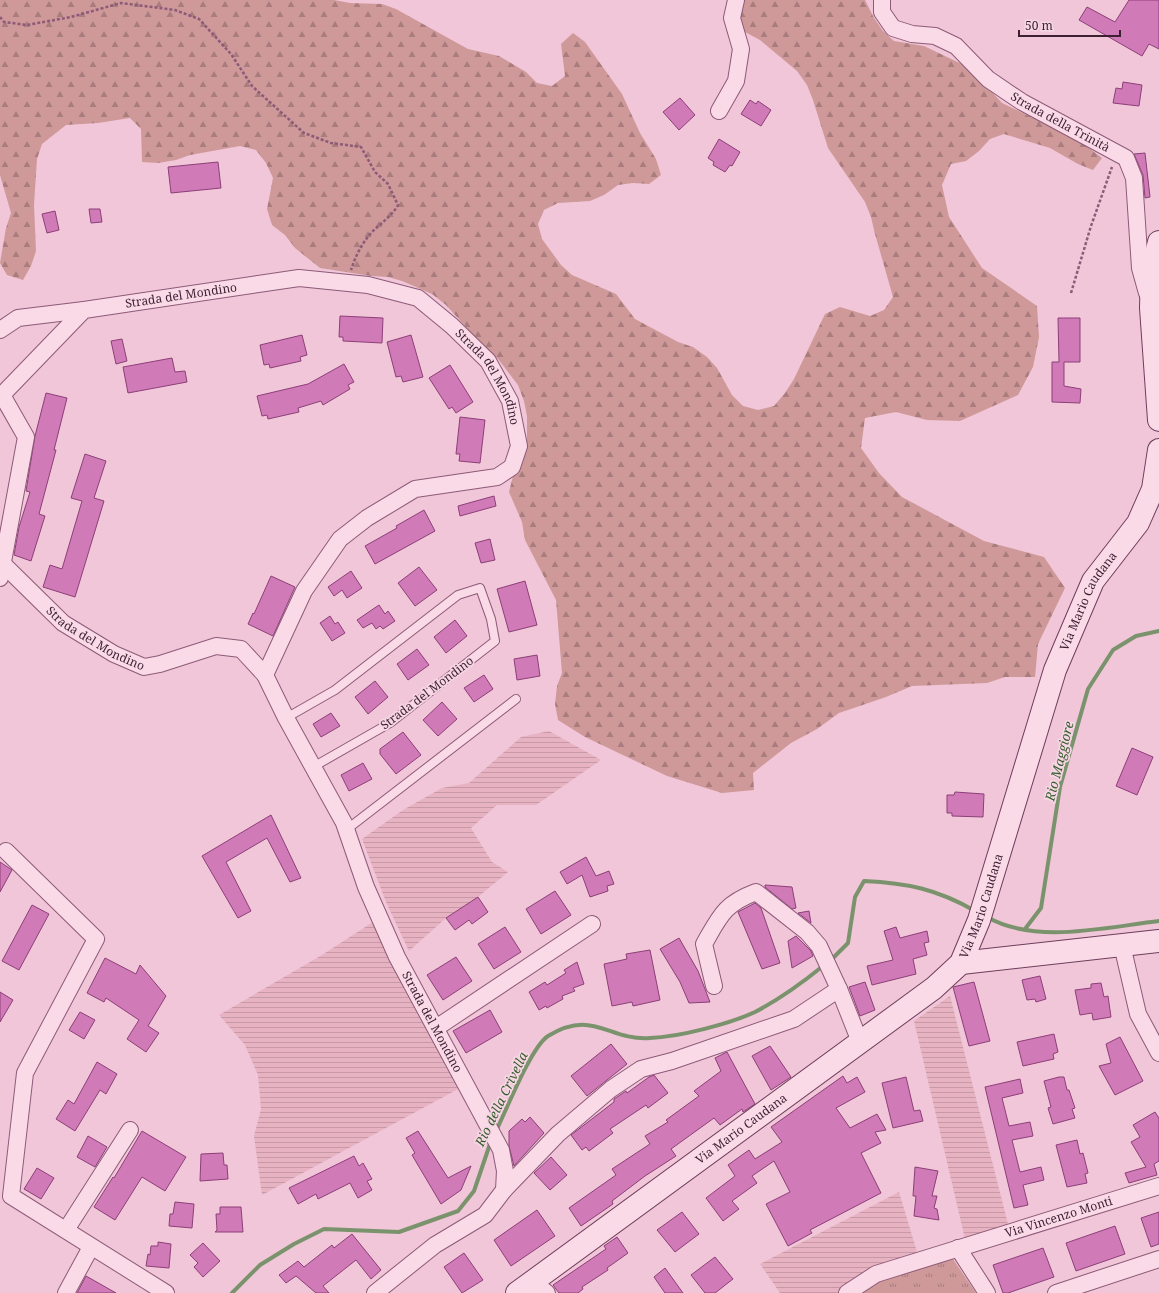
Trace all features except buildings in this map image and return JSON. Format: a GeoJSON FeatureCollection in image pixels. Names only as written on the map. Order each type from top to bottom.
{"type":"FeatureCollection","features":[{"type":"Feature","properties":{"kind":"main road"},"geometry":{"type":"LineString","coordinates":[[1159,242],[1152,270],[1151,308],[1159,420]]}},
{"type":"Feature","properties":{"kind":"main road","name":"Via Mario Caudana"},"geometry":{"type":"LineString","coordinates":[[533,1289],[860,1042],[934,988],[961,963],[981,912],[1055,670],[1093,581],[1138,523],[1153,489],[1159,450]]}},
{"type":"Feature","properties":{"kind":"main road"},"geometry":{"type":"LineString","coordinates":[[961,963],[1159,941]]}},
{"type":"Feature","properties":{"kind":"street"},"geometry":{"type":"LineString","coordinates":[[719,111],[736,81],[740,49],[732,18],[736,0]]}},
{"type":"Feature","properties":{"kind":"street","name":"Strada della Trinità"},"geometry":{"type":"LineString","coordinates":[[882,0],[882,12],[893,28],[912,34],[935,36],[956,46],[988,79],[1022,102],[1126,158],[1134,178],[1140,268],[1151,308]]}},
{"type":"Feature","properties":{"kind":"street","name":"Strada del Mondino"},"geometry":{"type":"LineString","coordinates":[[0,330],[18,318],[84,310],[299,278],[368,285],[418,298],[452,326],[488,361],[510,401],[519,446],[512,467],[497,477],[415,489],[367,518],[340,539],[304,592],[265,675]]}},
{"type":"Feature","properties":{"kind":"street","name":"Strada del Mondino"},"geometry":{"type":"LineString","coordinates":[[84,310],[2,395],[26,437],[1,571],[63,623],[114,654],[144,667],[160,664],[216,646],[241,649],[265,675],[286,718],[346,830],[366,887],[397,957],[501,1150],[505,1171],[504,1190]]}},
{"type":"Feature","properties":{"kind":"street"},"geometry":{"type":"LineString","coordinates":[[6,851],[96,939],[25,1073],[11,1196],[166,1293]]}},
{"type":"Feature","properties":{"kind":"street"},"geometry":{"type":"LineString","coordinates":[[714,986],[704,944],[727,907],[742,897],[756,892],[807,932],[819,946],[839,989],[860,1042]]}},
{"type":"Feature","properties":{"kind":"street"},"geometry":{"type":"LineString","coordinates":[[436,1028],[592,924]]}},
{"type":"Feature","properties":{"kind":"street"},"geometry":{"type":"LineString","coordinates":[[1122,945],[1138,1014],[1159,1054]]}},
{"type":"Feature","properties":{"kind":"street"},"geometry":{"type":"LineString","coordinates":[[375,1293],[435,1245],[485,1215],[504,1190],[558,1134],[611,1089],[641,1069],[672,1061],[794,1019],[839,989]]}},
{"type":"Feature","properties":{"kind":"street"},"geometry":{"type":"LineString","coordinates":[[66,1230],[130,1130]]}},
{"type":"Feature","properties":{"kind":"street","name":"Via Vincenzo Monti"},"geometry":{"type":"LineString","coordinates":[[847,1293],[876,1274],[1159,1186]]}},
{"type":"Feature","properties":{"kind":"street"},"geometry":{"type":"LineString","coordinates":[[66,1293],[91,1247]]}},
{"type":"Feature","properties":{"kind":"street"},"geometry":{"type":"LineString","coordinates":[[958,1248],[987,1293]]}},
{"type":"Feature","properties":{"kind":"street"},"geometry":{"type":"LineString","coordinates":[[1056,1293],[1159,1259]]}},
{"type":"Feature","properties":{"kind":"lane","name":"Strada del Mondino"},"geometry":{"type":"LineString","coordinates":[[286,718],[335,690],[458,595],[480,588],[491,618],[495,641],[390,723],[313,767]]}},
{"type":"Feature","properties":{"kind":"lane"},"geometry":{"type":"LineString","coordinates":[[346,830],[516,699]]}},
{"type":"Feature","properties":{"kind":"path"},"geometry":{"type":"LineString","coordinates":[[0,17],[4,22],[27,26],[71,17],[121,3],[175,10],[199,19],[231,54],[252,86],[304,133],[331,143],[361,147],[376,172],[388,184],[398,205],[395,210],[372,232],[357,251],[349,283]]}},
{"type":"Feature","properties":{"kind":"path"},"geometry":{"type":"LineString","coordinates":[[1071,293],[1108,174],[1119,154]]}},
{"type":"Feature","properties":{"kind":"shaded area"},"geometry":{"type":"Polygon","coordinates":[[[549,731],[601,760],[536,805],[497,805],[471,828],[492,862],[508,872],[478,897],[446,918],[409,951],[386,902],[362,839],[403,810],[442,788],[469,783],[521,737],[549,731]]]}},
{"type":"Feature","properties":{"kind":"shaded area"},"geometry":{"type":"Polygon","coordinates":[[[373,922],[460,1088],[262,1195],[254,1136],[261,1109],[258,1075],[245,1045],[219,1015],[322,955],[373,922]]]}},
{"type":"Feature","properties":{"kind":"shaded area"},"geometry":{"type":"Polygon","coordinates":[[[950,996],[1008,1224],[965,1239],[914,1021],[950,996]]]}},
{"type":"Feature","properties":{"kind":"shaded area"},"geometry":{"type":"Polygon","coordinates":[[[899,1192],[917,1252],[870,1272],[838,1293],[780,1293],[760,1264],[899,1192]]]}},
{"type":"Feature","properties":{"kind":"green space"},"geometry":{"type":"Polygon","coordinates":[[[0,0],[334,0],[350,3],[382,4],[396,9],[468,49],[499,56],[526,72],[537,83],[552,86],[565,76],[561,44],[573,33],[585,42],[622,94],[640,133],[656,159],[661,175],[649,184],[633,183],[618,185],[604,195],[590,201],[558,203],[544,210],[538,224],[542,239],[561,265],[572,275],[616,294],[635,319],[678,342],[693,347],[707,357],[717,368],[732,395],[743,406],[758,410],[774,406],[785,393],[794,379],[825,314],[840,307],[870,316],[884,310],[893,297],[871,217],[865,202],[828,148],[807,85],[797,71],[760,40],[745,32],[739,17],[744,0],[865,0],[874,18],[883,31],[894,41],[924,46],[970,68],[1002,103],[1077,139],[1102,158],[1093,170],[1078,164],[1050,148],[1004,134],[990,139],[979,151],[966,161],[951,164],[942,185],[949,217],[982,268],[1037,306],[1039,337],[1033,367],[1018,395],[960,421],[927,420],[896,412],[865,418],[861,448],[879,473],[902,497],[984,541],[1044,557],[1065,588],[1038,644],[1035,677],[1005,677],[987,683],[912,686],[886,697],[839,713],[817,729],[791,743],[753,773],[754,790],[722,793],[667,776],[585,737],[558,720],[555,704],[557,686],[562,673],[556,600],[525,540],[522,522],[509,492],[513,476],[522,463],[527,447],[527,416],[524,401],[518,385],[498,359],[484,347],[446,305],[432,294],[402,281],[388,277],[371,276],[320,268],[295,248],[285,235],[272,225],[267,209],[273,178],[266,163],[256,150],[240,146],[190,155],[176,160],[158,163],[142,162],[141,129],[130,118],[98,123],[66,125],[42,144],[37,159],[34,205],[36,251],[31,266],[23,280],[7,275],[0,263],[6,228],[11,213],[0,175],[0,0]]]}},
{"type":"Feature","properties":{"kind":"green space"},"geometry":{"type":"Polygon","coordinates":[[[953,1259],[976,1293],[858,1293],[880,1279],[953,1259]]]}},
{"type":"Feature","properties":{"kind":"waterway","name":"Rio Maggiore"},"geometry":{"type":"LineString","coordinates":[[1025,929],[1041,908],[1060,787],[1088,689],[1113,650],[1136,636],[1159,631]]}},
{"type":"Feature","properties":{"kind":"waterway","name":"Rio della Crivella"},"geometry":{"type":"LineString","coordinates":[[830,961],[848,943],[855,897],[864,881],[894,883],[921,888],[948,897],[975,911]]}},
{"type":"Feature","properties":{"kind":"waterway","name":"Rio della Crivella"},"geometry":{"type":"LineString","coordinates":[[987,917],[1006,925],[1027,930],[1049,932],[1094,930],[1159,921]]}},
{"type":"Feature","properties":{"kind":"waterway","name":"Rio della Crivella"},"geometry":{"type":"LineString","coordinates":[[496,1131],[519,1080],[541,1042],[548,1036],[564,1028],[577,1025],[589,1025],[635,1038],[662,1037],[704,1029],[732,1021],[755,1012],[773,1002],[807,979],[823,966]]}},
{"type":"Feature","properties":{"kind":"waterway","name":"Rio della Crivella"},"geometry":{"type":"LineString","coordinates":[[232,1293],[260,1265],[294,1244],[324,1229],[399,1232],[458,1211],[474,1191],[491,1141]]}}]}
